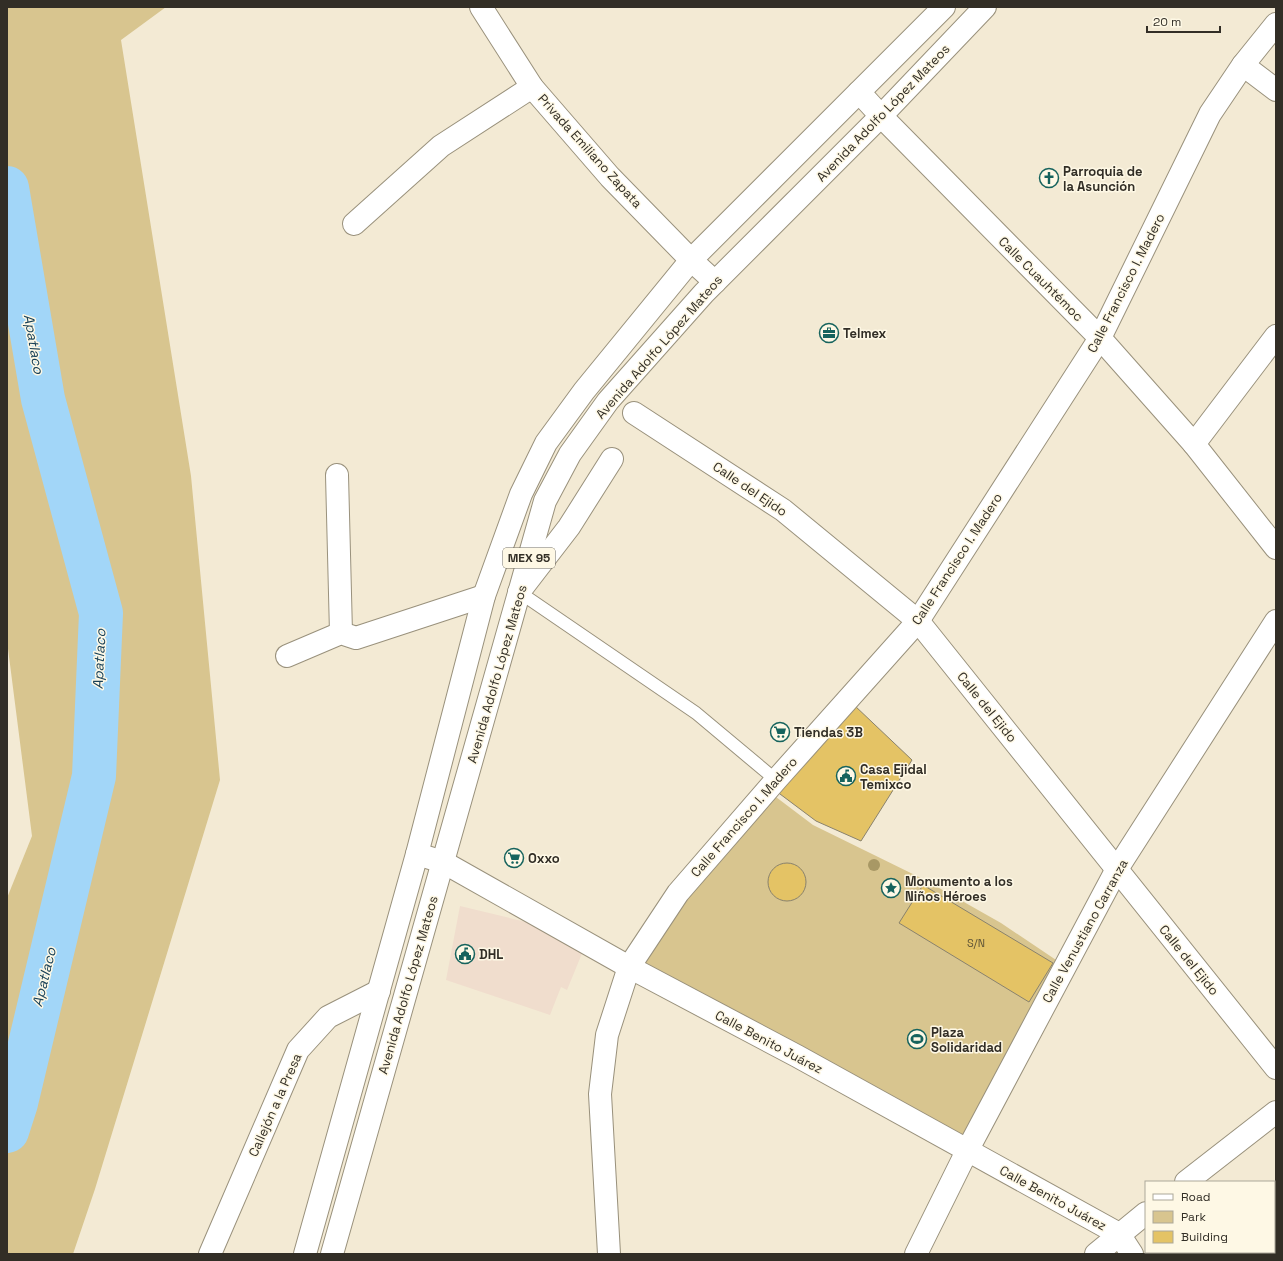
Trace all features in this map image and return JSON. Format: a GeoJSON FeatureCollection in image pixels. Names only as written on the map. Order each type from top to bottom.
{"type":"FeatureCollection","features":[{"type":"Feature","properties":{"kind":"street","name":"Privada Emiliano Zapata"},"geometry":{"type":"LineString","coordinates":[[481,7],[532,87],[610,177],[691,260],[715,282]]}},
{"type":"Feature","properties":{"kind":"street","name":"Avenida Adolfo López Mateos"},"geometry":{"type":"LineString","coordinates":[[305,1254],[417,854],[484,596],[521,494],[546,442],[584,391],[691,260],[944,7]]}},
{"type":"Feature","properties":{"kind":"street","name":"Avenida Adolfo López Mateos"},"geometry":{"type":"LineString","coordinates":[[332,1254],[545,501],[570,454],[608,401],[715,282],[881,116],[985,7]]}},
{"type":"Feature","properties":{"kind":"street","name":"Calle Francisco I. Madero"},"geometry":{"type":"LineString","coordinates":[[609,1254],[600,1094],[607,1035],[629,967],[678,893],[776,780],[918,621],[1100,338],[1210,114],[1243,65],[1276,24]]}},
{"type":"Feature","properties":{"kind":"street"},"geometry":{"type":"LineString","coordinates":[[1243,65],[1276,90]]}},
{"type":"Feature","properties":{"kind":"street"},"geometry":{"type":"LineString","coordinates":[[354,224],[441,146],[532,87]]}},
{"type":"Feature","properties":{"kind":"street","name":"Calle Cuauhtémoc"},"geometry":{"type":"LineString","coordinates":[[858,92],[1100,338],[1194,444],[1276,548]]}},
{"type":"Feature","properties":{"kind":"street"},"geometry":{"type":"LineString","coordinates":[[1194,444],[1276,336]]}},
{"type":"Feature","properties":{"kind":"street","name":"Calle del Ejido"},"geometry":{"type":"LineString","coordinates":[[634,413],[783,510],[918,621],[1276,1068]]}},
{"type":"Feature","properties":{"kind":"street"},"geometry":{"type":"LineString","coordinates":[[520,592],[569,527],[612,459]]}},
{"type":"Feature","properties":{"kind":"street"},"geometry":{"type":"LineString","coordinates":[[337,475],[341,633]]}},
{"type":"Feature","properties":{"kind":"street"},"geometry":{"type":"LineString","coordinates":[[287,656],[341,633],[356,638],[484,596]]}},
{"type":"Feature","properties":{"kind":"street","name":"Calle Venustiano Carranza"},"geometry":{"type":"LineString","coordinates":[[916,1254],[967,1150],[1117,870],[1276,621]]}},
{"type":"Feature","properties":{"kind":"street","name":"Calle Benito Juárez"},"geometry":{"type":"LineString","coordinates":[[417,854],[443,862],[629,967],[796,1056],[1119,1234]]}},
{"type":"Feature","properties":{"kind":"street","name":"Callejón a la Presa"},"geometry":{"type":"LineString","coordinates":[[210,1254],[298,1050],[328,1017],[379,991]]}},
{"type":"Feature","properties":{"kind":"street"},"geometry":{"type":"LineString","coordinates":[[1187,1181],[1276,1112]]}},
{"type":"Feature","properties":{"kind":"street"},"geometry":{"type":"LineString","coordinates":[[1096,1254],[1145,1214]]}},
{"type":"Feature","properties":{"kind":"street"},"geometry":{"type":"LineString","coordinates":[[1119,1234],[1132,1254]]}},
{"type":"Feature","properties":{"kind":"lane"},"geometry":{"type":"LineString","coordinates":[[520,592],[696,713],[776,780]]}},
{"type":"Feature","properties":{"kind":"shaded area"},"geometry":{"type":"Polygon","coordinates":[[[460,906],[526,922],[583,951],[567,990],[561,987],[550,1015],[446,980],[460,906]]]}},
{"type":"Feature","properties":{"kind":"green space"},"geometry":{"type":"Polygon","coordinates":[[[7,7],[166,7],[121,40],[191,476],[220,780],[95,1189],[73,1254],[7,1254],[7,898],[32,836],[7,641],[7,7]]]}},
{"type":"Feature","properties":{"kind":"green space","name":"Plaza Solidaridad"},"geometry":{"type":"Polygon","coordinates":[[[768,791],[813,825],[925,880],[1001,923],[1065,966],[967,1150],[629,967],[768,791]]]}},
{"type":"Feature","properties":{"kind":"building","name":"Casa Ejidal Temixco"},"geometry":{"type":"Polygon","coordinates":[[[854,705],[912,760],[861,841],[816,821],[776,791],[854,705]]]}},
{"type":"Feature","properties":{"kind":"building"},"geometry":{"type":"Polygon","coordinates":[[[783,863],[791,863],[801,868],[805,875],[805,889],[801,896],[791,901],[783,901],[773,896],[771,893],[768,886],[768,878],[773,868],[776,866],[783,863]]]}},
{"type":"Feature","properties":{"kind":"building"},"geometry":{"type":"Polygon","coordinates":[[[923,885],[1053,963],[1029,1002],[899,923],[923,885]]]}},
{"type":"Feature","properties":{"kind":"waterway","name":"Apatlaco"},"geometry":{"type":"LineString","coordinates":[[7,188],[43,399],[101,613],[94,776],[16,1103],[7,1131]]}},
{"type":"Feature","properties":{"kind":"place","name":"Parroquia de la Asunción"},"geometry":{"type":"Point","coordinates":[1049,178]}},
{"type":"Feature","properties":{"kind":"place","name":"Telmex"},"geometry":{"type":"Point","coordinates":[829,333]}},
{"type":"Feature","properties":{"kind":"place","name":"Tiendas 3B"},"geometry":{"type":"Point","coordinates":[780,732]}},
{"type":"Feature","properties":{"kind":"place","name":"Casa Ejidal Temixco"},"geometry":{"type":"Point","coordinates":[846,776]}},
{"type":"Feature","properties":{"kind":"place","name":"Oxxo"},"geometry":{"type":"Point","coordinates":[514,858]}},
{"type":"Feature","properties":{"kind":"place","name":"Monumento a los Niños Héroes"},"geometry":{"type":"Point","coordinates":[891,888]}},
{"type":"Feature","properties":{"kind":"place","name":"DHL"},"geometry":{"type":"Point","coordinates":[465,954]}},
{"type":"Feature","properties":{"kind":"place","name":"Plaza Solidaridad"},"geometry":{"type":"Point","coordinates":[917,1039]}}]}
